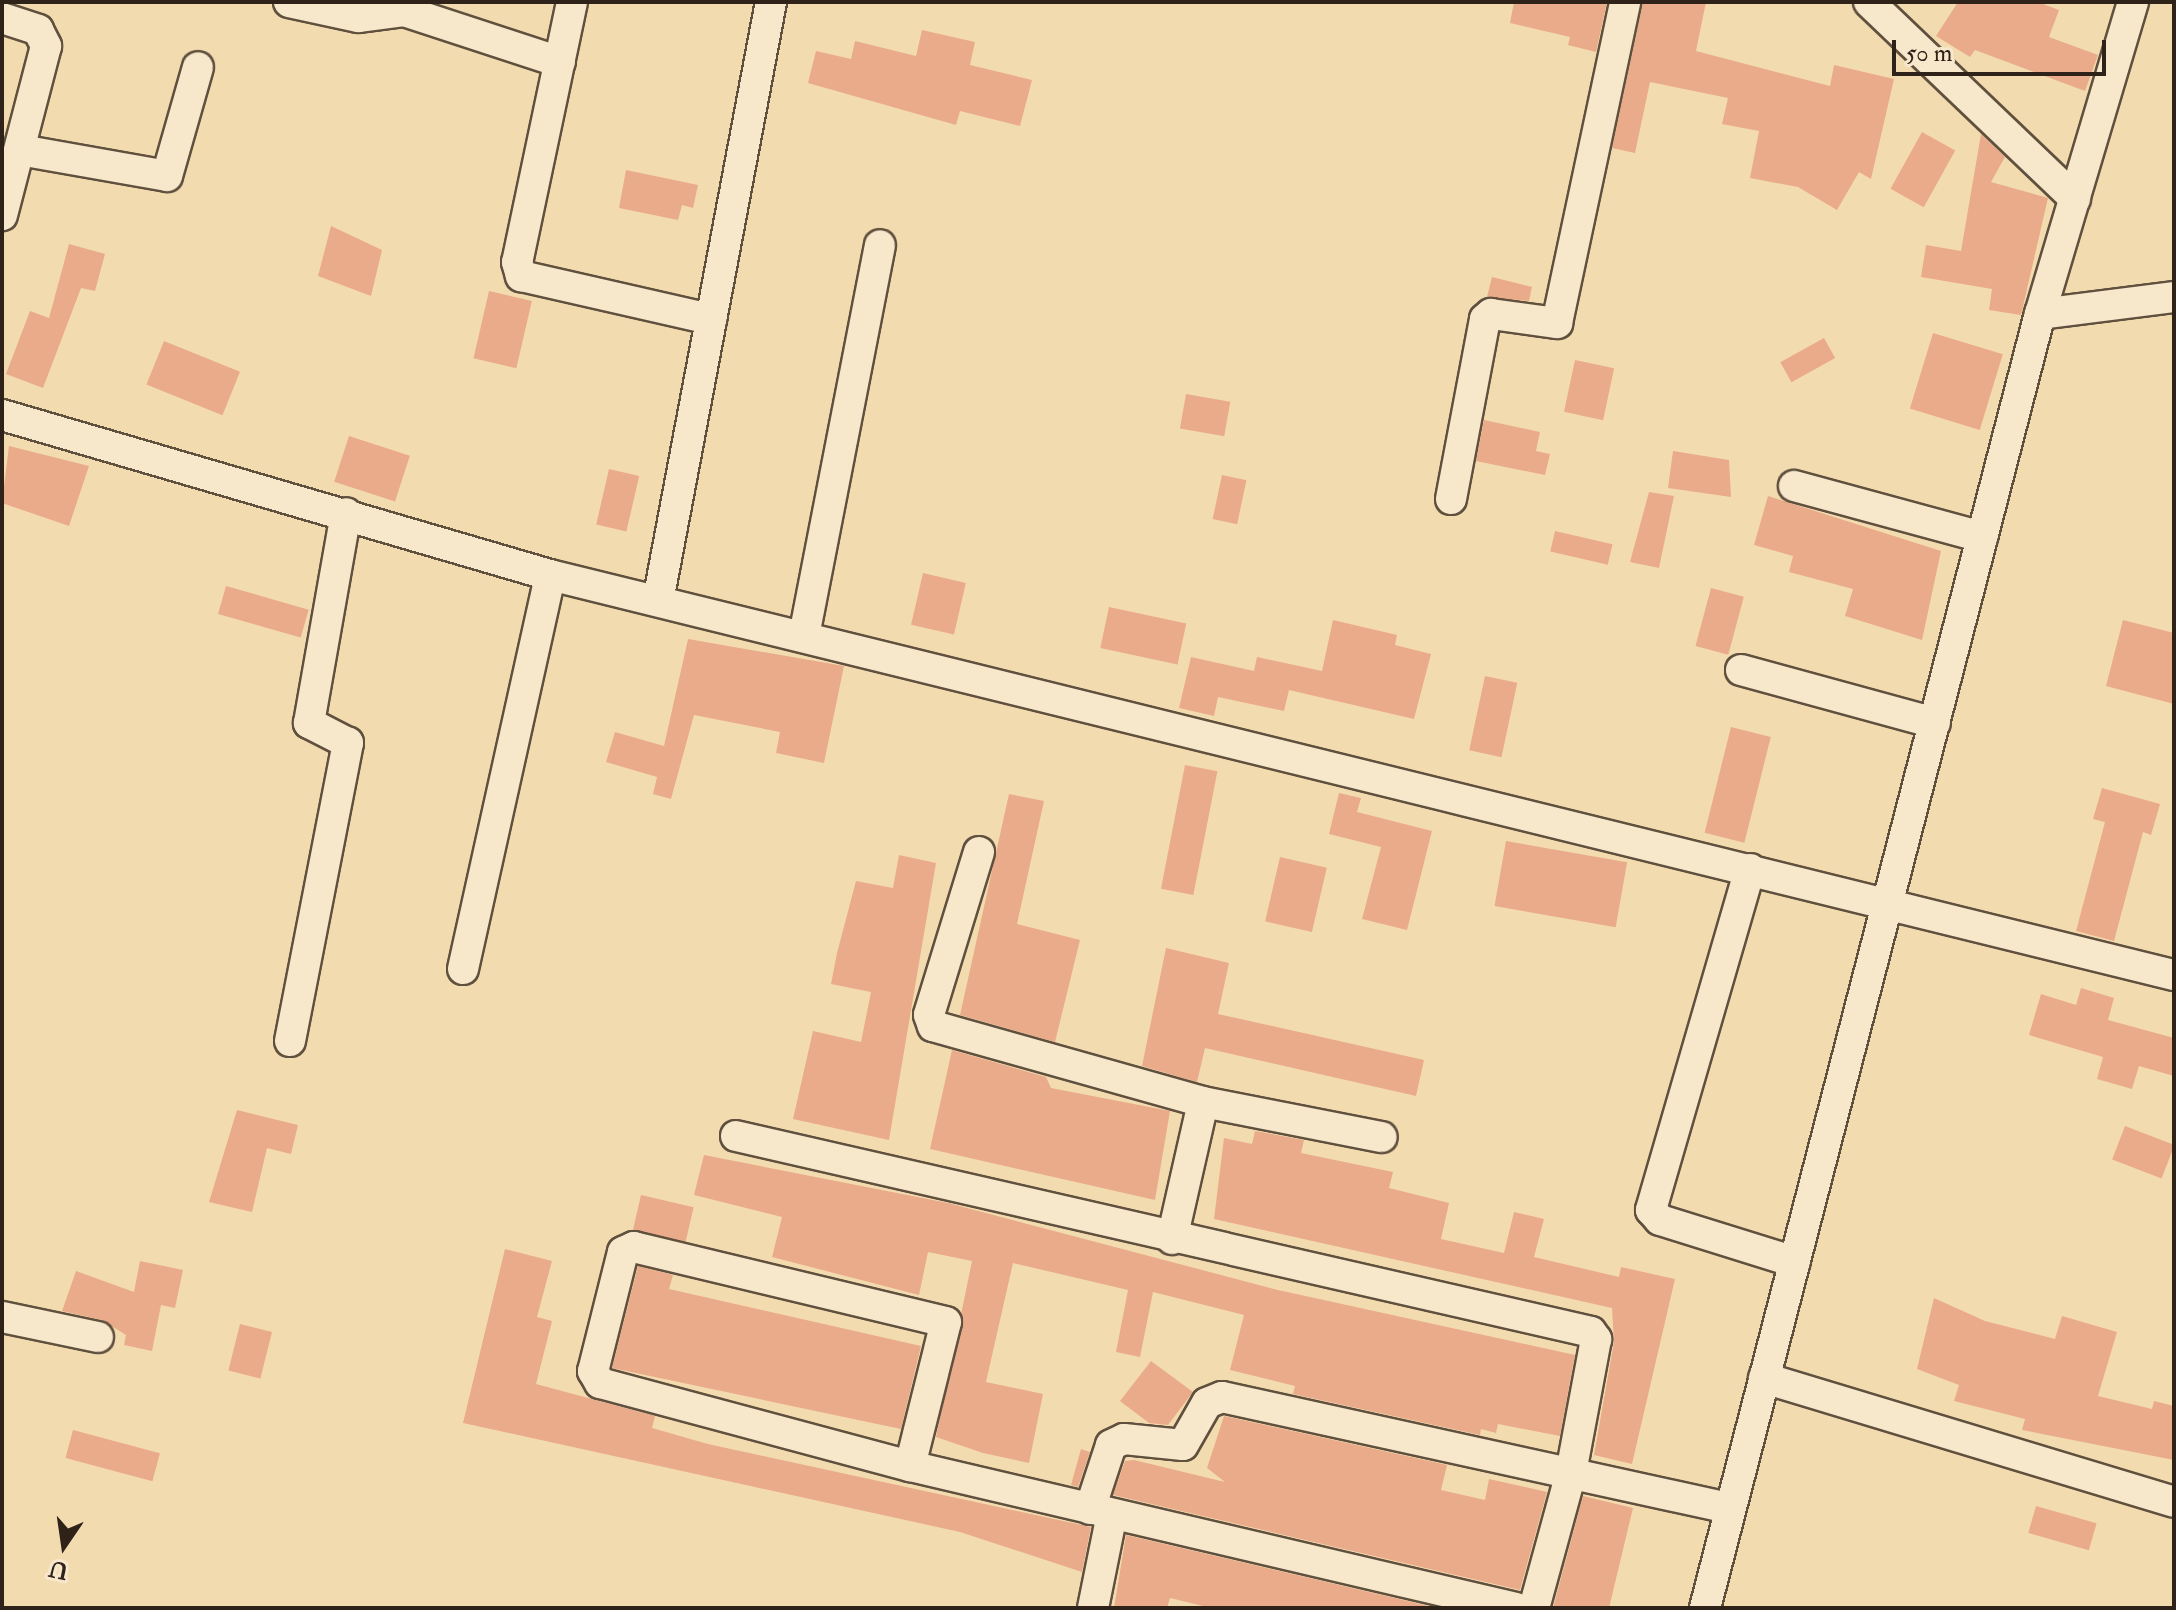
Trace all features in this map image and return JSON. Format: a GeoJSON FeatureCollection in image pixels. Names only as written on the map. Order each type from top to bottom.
{"type":"FeatureCollection","features":[{"type":"Feature","properties":{"kind":"street"},"geometry":{"type":"LineString","coordinates":[[572,2],[517,262],[521,276],[711,319]]}},
{"type":"Feature","properties":{"kind":"street"},"geometry":{"type":"LineString","coordinates":[[658,601],[771,2]]}},
{"type":"Feature","properties":{"kind":"street"},"geometry":{"type":"LineString","coordinates":[[1451,499],[1488,315],[1557,323],[1625,2]]}},
{"type":"Feature","properties":{"kind":"street"},"geometry":{"type":"LineString","coordinates":[[1869,2],[2075,199]]}},
{"type":"Feature","properties":{"kind":"street"},"geometry":{"type":"LineString","coordinates":[[1705,1608],[1728,1508],[1890,904],[2040,314],[2133,2]]}},
{"type":"Feature","properties":{"kind":"street"},"geometry":{"type":"LineString","coordinates":[[309,4],[358,17],[404,11],[560,62]]}},
{"type":"Feature","properties":{"kind":"street"},"geometry":{"type":"LineString","coordinates":[[2,18],[38,30],[46,46],[2,215]]}},
{"type":"Feature","properties":{"kind":"street"},"geometry":{"type":"LineString","coordinates":[[20,150],[167,176],[198,67]]}},
{"type":"Feature","properties":{"kind":"street"},"geometry":{"type":"LineString","coordinates":[[804,636],[880,245]]}},
{"type":"Feature","properties":{"kind":"street"},"geometry":{"type":"LineString","coordinates":[[2040,314],[2174,297]]}},
{"type":"Feature","properties":{"kind":"street"},"geometry":{"type":"LineString","coordinates":[[2,415],[550,575],[2174,975]]}},
{"type":"Feature","properties":{"kind":"street"},"geometry":{"type":"LineString","coordinates":[[1794,486],[1982,537]]}},
{"type":"Feature","properties":{"kind":"street"},"geometry":{"type":"LineString","coordinates":[[290,1041],[348,743],[309,723],[346,513]]}},
{"type":"Feature","properties":{"kind":"street"},"geometry":{"type":"LineString","coordinates":[[463,969],[550,575]]}},
{"type":"Feature","properties":{"kind":"street"},"geometry":{"type":"LineString","coordinates":[[1741,670],[1935,723]]}},
{"type":"Feature","properties":{"kind":"street"},"geometry":{"type":"LineString","coordinates":[[979,852],[929,1015],[933,1026],[1203,1102],[1382,1137]]}},
{"type":"Feature","properties":{"kind":"street"},"geometry":{"type":"LineString","coordinates":[[1750,869],[1651,1210],[1660,1220],[1795,1262]]}},
{"type":"Feature","properties":{"kind":"street"},"geometry":{"type":"LineString","coordinates":[[1172,1239],[1203,1102]]}},
{"type":"Feature","properties":{"kind":"street"},"geometry":{"type":"LineString","coordinates":[[736,1136],[1172,1239],[1591,1332],[1596,1339],[1571,1473],[1534,1608]]}},
{"type":"Feature","properties":{"kind":"street"},"geometry":{"type":"LineString","coordinates":[[910,1466],[946,1322],[634,1247],[623,1252],[593,1371],[600,1383],[910,1466],[1516,1608]]}},
{"type":"Feature","properties":{"kind":"street"},"geometry":{"type":"LineString","coordinates":[[2,1317],[98,1337]]}},
{"type":"Feature","properties":{"kind":"street"},"geometry":{"type":"LineString","coordinates":[[1764,1378],[2174,1502]]}},
{"type":"Feature","properties":{"kind":"street"},"geometry":{"type":"LineString","coordinates":[[1093,1608],[1101,1511],[1111,1445],[1124,1439],[1183,1445],[1207,1403],[1222,1397],[1728,1508]]}},
{"type":"Feature","properties":{"kind":"building"},"geometry":{"type":"Polygon","coordinates":[[[1514,2],[1607,2],[1596,52],[1568,45],[1570,37],[1510,23],[1514,2]]]}},
{"type":"Feature","properties":{"kind":"building"},"geometry":{"type":"Polygon","coordinates":[[[1643,2],[1706,2],[1696,51],[1830,86],[1834,65],[1894,79],[1871,179],[1859,172],[1837,210],[1798,187],[1750,178],[1759,131],[1722,124],[1728,98],[1650,82],[1635,153],[1612,148],[1643,2]]]}},
{"type":"Feature","properties":{"kind":"building"},"geometry":{"type":"Polygon","coordinates":[[[1958,2],[2038,2],[2059,10],[2049,37],[2098,55],[2085,91],[1975,50],[1970,57],[1936,36],[1958,2]]]}},
{"type":"Feature","properties":{"kind":"building"},"geometry":{"type":"Polygon","coordinates":[[[922,30],[975,42],[970,65],[1032,80],[1020,126],[960,111],[956,125],[808,83],[816,51],[851,59],[855,41],[916,56],[922,30]]]}},
{"type":"Feature","properties":{"kind":"building"},"geometry":{"type":"Polygon","coordinates":[[[1922,132],[1955,150],[1924,207],[1890,189],[1922,132]]]}},
{"type":"Feature","properties":{"kind":"building"},"geometry":{"type":"Polygon","coordinates":[[[1981,134],[2005,157],[1991,182],[2048,198],[2021,315],[1989,310],[1992,289],[1921,277],[1926,245],[1961,251],[1981,134]]]}},
{"type":"Feature","properties":{"kind":"building"},"geometry":{"type":"Polygon","coordinates":[[[626,170],[698,185],[693,208],[682,205],[678,220],[619,208],[626,170]]]}},
{"type":"Feature","properties":{"kind":"building"},"geometry":{"type":"Polygon","coordinates":[[[331,226],[382,250],[371,296],[318,276],[331,226]]]}},
{"type":"Feature","properties":{"kind":"building"},"geometry":{"type":"Polygon","coordinates":[[[69,244],[105,254],[95,291],[81,288],[43,388],[6,374],[30,311],[49,318],[69,244]]]}},
{"type":"Feature","properties":{"kind":"building"},"geometry":{"type":"Polygon","coordinates":[[[1492,277],[1532,287],[1529,301],[1487,297],[1492,277]]]}},
{"type":"Feature","properties":{"kind":"building"},"geometry":{"type":"Polygon","coordinates":[[[489,291],[532,301],[516,368],[473,358],[489,291]]]}},
{"type":"Feature","properties":{"kind":"building"},"geometry":{"type":"Polygon","coordinates":[[[1933,333],[2003,354],[1980,430],[1910,409],[1933,333]]]}},
{"type":"Feature","properties":{"kind":"building"},"geometry":{"type":"Polygon","coordinates":[[[1824,338],[1835,358],[1791,382],[1780,362],[1824,338]]]}},
{"type":"Feature","properties":{"kind":"building"},"geometry":{"type":"Polygon","coordinates":[[[164,341],[240,372],[222,415],[146,385],[164,341]]]}},
{"type":"Feature","properties":{"kind":"building"},"geometry":{"type":"Polygon","coordinates":[[[1575,360],[1614,368],[1603,420],[1564,412],[1575,360]]]}},
{"type":"Feature","properties":{"kind":"building"},"geometry":{"type":"Polygon","coordinates":[[[1186,394],[1230,402],[1224,436],[1180,428],[1186,394]]]}},
{"type":"Feature","properties":{"kind":"building"},"geometry":{"type":"Polygon","coordinates":[[[1484,420],[1540,432],[1536,451],[1550,454],[1545,475],[1476,461],[1484,420]]]}},
{"type":"Feature","properties":{"kind":"building"},"geometry":{"type":"Polygon","coordinates":[[[349,436],[410,456],[395,501],[334,482],[349,436]]]}},
{"type":"Feature","properties":{"kind":"building"},"geometry":{"type":"Polygon","coordinates":[[[9,446],[89,466],[69,526],[2,503],[9,446]]]}},
{"type":"Feature","properties":{"kind":"building"},"geometry":{"type":"Polygon","coordinates":[[[1673,451],[1729,460],[1731,497],[1668,488],[1673,451]]]}},
{"type":"Feature","properties":{"kind":"building"},"geometry":{"type":"Polygon","coordinates":[[[609,469],[639,476],[626,532],[596,525],[609,469]]]}},
{"type":"Feature","properties":{"kind":"building"},"geometry":{"type":"Polygon","coordinates":[[[1222,475],[1246,480],[1237,524],[1213,519],[1222,475]]]}},
{"type":"Feature","properties":{"kind":"building"},"geometry":{"type":"Polygon","coordinates":[[[1649,492],[1674,496],[1659,568],[1630,562],[1649,492]]]}},
{"type":"Feature","properties":{"kind":"building"},"geometry":{"type":"Polygon","coordinates":[[[1768,496],[1941,551],[1922,640],[1845,616],[1853,589],[1789,572],[1793,556],[1754,545],[1768,496]]]}},
{"type":"Feature","properties":{"kind":"building"},"geometry":{"type":"Polygon","coordinates":[[[1555,531],[1612,544],[1608,565],[1550,551],[1555,531]]]}},
{"type":"Feature","properties":{"kind":"building"},"geometry":{"type":"Polygon","coordinates":[[[923,573],[966,583],[954,635],[911,625],[923,573]]]}},
{"type":"Feature","properties":{"kind":"building"},"geometry":{"type":"Polygon","coordinates":[[[226,586],[309,610],[301,638],[218,614],[226,586]]]}},
{"type":"Feature","properties":{"kind":"building"},"geometry":{"type":"Polygon","coordinates":[[[1711,588],[1744,597],[1728,655],[1695,646],[1711,588]]]}},
{"type":"Feature","properties":{"kind":"building"},"geometry":{"type":"Polygon","coordinates":[[[1109,607],[1186,623],[1178,665],[1100,648],[1109,607]]]}},
{"type":"Feature","properties":{"kind":"building"},"geometry":{"type":"Polygon","coordinates":[[[1333,620],[1397,635],[1395,645],[1431,654],[1414,719],[1289,690],[1284,711],[1218,697],[1214,716],[1179,708],[1191,657],[1254,671],[1257,657],[1322,671],[1333,620]]]}},
{"type":"Feature","properties":{"kind":"building"},"geometry":{"type":"Polygon","coordinates":[[[2123,620],[2174,633],[2174,704],[2106,686],[2123,620]]]}},
{"type":"Feature","properties":{"kind":"building"},"geometry":{"type":"Polygon","coordinates":[[[688,639],[844,666],[824,763],[776,753],[780,732],[694,715],[671,799],[653,794],[657,777],[606,762],[615,732],[664,746],[688,639]]]}},
{"type":"Feature","properties":{"kind":"building"},"geometry":{"type":"Polygon","coordinates":[[[1485,676],[1517,683],[1501,757],[1469,750],[1485,676]]]}},
{"type":"Feature","properties":{"kind":"building"},"geometry":{"type":"Polygon","coordinates":[[[1731,727],[1771,737],[1744,843],[1705,833],[1731,727]]]}},
{"type":"Feature","properties":{"kind":"building"},"geometry":{"type":"Polygon","coordinates":[[[1185,765],[1217,771],[1193,895],[1161,889],[1185,765]]]}},
{"type":"Feature","properties":{"kind":"building"},"geometry":{"type":"Polygon","coordinates":[[[2102,788],[2160,804],[2151,835],[2143,832],[2114,941],[2076,931],[2105,822],[2093,819],[2102,788]]]}},
{"type":"Feature","properties":{"kind":"building"},"geometry":{"type":"Polygon","coordinates":[[[1339,793],[1361,798],[1357,812],[1432,831],[1407,930],[1362,919],[1381,847],[1329,834],[1339,793]]]}},
{"type":"Feature","properties":{"kind":"building"},"geometry":{"type":"Polygon","coordinates":[[[1009,794],[1044,801],[1017,924],[1080,940],[1055,1042],[960,1015],[1009,794]]]}},
{"type":"Feature","properties":{"kind":"building"},"geometry":{"type":"Polygon","coordinates":[[[1506,841],[1627,862],[1616,927],[1495,906],[1506,841]]]}},
{"type":"Feature","properties":{"kind":"building"},"geometry":{"type":"Polygon","coordinates":[[[899,855],[936,863],[889,1140],[793,1119],[813,1031],[861,1042],[871,992],[831,984],[837,953],[856,881],[893,888],[899,855]]]}},
{"type":"Feature","properties":{"kind":"building"},"geometry":{"type":"Polygon","coordinates":[[[1280,857],[1327,868],[1312,932],[1265,921],[1280,857]]]}},
{"type":"Feature","properties":{"kind":"building"},"geometry":{"type":"Polygon","coordinates":[[[1166,948],[1229,963],[1218,1014],[1424,1060],[1416,1096],[1205,1048],[1197,1082],[1142,1066],[1166,948]]]}},
{"type":"Feature","properties":{"kind":"building"},"geometry":{"type":"Polygon","coordinates":[[[2081,988],[2114,998],[2108,1020],[2174,1038],[2174,1076],[2139,1066],[2132,1089],[2097,1079],[2103,1057],[2029,1035],[2041,994],[2076,1005],[2081,988]]]}},
{"type":"Feature","properties":{"kind":"building"},"geometry":{"type":"Polygon","coordinates":[[[952,1050],[1046,1077],[1051,1088],[1170,1111],[1155,1200],[930,1149],[952,1050]]]}},
{"type":"Feature","properties":{"kind":"building"},"geometry":{"type":"Polygon","coordinates":[[[237,1110],[298,1125],[291,1154],[267,1148],[252,1212],[209,1202],[237,1110]]]}},
{"type":"Feature","properties":{"kind":"building"},"geometry":{"type":"Polygon","coordinates":[[[2125,1126],[2174,1145],[2162,1179],[2112,1160],[2125,1126]]]}},
{"type":"Feature","properties":{"kind":"building"},"geometry":{"type":"Polygon","coordinates":[[[1255,1131],[1304,1140],[1301,1153],[1393,1172],[1389,1188],[1449,1203],[1441,1239],[1504,1253],[1514,1212],[1544,1219],[1534,1257],[1619,1277],[1621,1267],[1675,1279],[1632,1464],[1594,1455],[1614,1342],[1612,1308],[1214,1219],[1224,1138],[1252,1144],[1255,1131]]]}},
{"type":"Feature","properties":{"kind":"building"},"geometry":{"type":"Polygon","coordinates":[[[704,1155],[948,1203],[1278,1290],[1575,1355],[1560,1436],[1498,1424],[1496,1433],[1481,1429],[1480,1435],[1293,1394],[1295,1386],[1230,1370],[1244,1315],[1153,1292],[1140,1357],[1116,1352],[1128,1290],[1013,1263],[986,1382],[1043,1394],[1029,1463],[983,1453],[936,1437],[972,1261],[928,1252],[919,1295],[772,1257],[782,1217],[694,1195],[704,1155]]]}},
{"type":"Feature","properties":{"kind":"building"},"geometry":{"type":"Polygon","coordinates":[[[641,1195],[694,1207],[686,1242],[633,1230],[641,1195]]]}},
{"type":"Feature","properties":{"kind":"building"},"geometry":{"type":"Polygon","coordinates":[[[505,1249],[552,1261],[537,1317],[552,1321],[536,1384],[655,1416],[652,1428],[708,1444],[1091,1527],[1082,1572],[960,1532],[463,1423],[505,1249]]]}},
{"type":"Feature","properties":{"kind":"building"},"geometry":{"type":"Polygon","coordinates":[[[140,1261],[183,1270],[175,1308],[161,1305],[152,1351],[124,1345],[126,1335],[102,1320],[62,1311],[76,1271],[134,1292],[140,1261]]]}},
{"type":"Feature","properties":{"kind":"building"},"geometry":{"type":"Polygon","coordinates":[[[638,1266],[673,1275],[669,1289],[921,1346],[901,1429],[612,1368],[638,1266]]]}},
{"type":"Feature","properties":{"kind":"building"},"geometry":{"type":"Polygon","coordinates":[[[1934,1298],[1985,1321],[2055,1339],[2062,1316],[2117,1332],[2098,1396],[2152,1409],[2154,1401],[2174,1406],[2174,1460],[2022,1430],[2025,1419],[1954,1401],[1959,1385],[1917,1369],[1934,1298]]]}},
{"type":"Feature","properties":{"kind":"building"},"geometry":{"type":"Polygon","coordinates":[[[240,1324],[272,1332],[260,1379],[228,1371],[240,1324]]]}},
{"type":"Feature","properties":{"kind":"building"},"geometry":{"type":"Polygon","coordinates":[[[1151,1361],[1193,1392],[1168,1425],[1149,1423],[1120,1401],[1151,1361]]]}},
{"type":"Feature","properties":{"kind":"building"},"geometry":{"type":"Polygon","coordinates":[[[1224,1416],[1447,1465],[1441,1490],[1485,1500],[1489,1479],[1547,1492],[1520,1590],[1113,1495],[1125,1461],[1134,1460],[1225,1482],[1207,1468],[1224,1416]]]}},
{"type":"Feature","properties":{"kind":"building"},"geometry":{"type":"Polygon","coordinates":[[[73,1430],[160,1453],[152,1481],[65,1458],[73,1430]]]}},
{"type":"Feature","properties":{"kind":"building"},"geometry":{"type":"Polygon","coordinates":[[[1081,1449],[1090,1452],[1078,1487],[1071,1485],[1081,1449]]]}},
{"type":"Feature","properties":{"kind":"building"},"geometry":{"type":"Polygon","coordinates":[[[1583,1496],[1633,1508],[1609,1608],[1553,1608],[1583,1496]]]}},
{"type":"Feature","properties":{"kind":"building"},"geometry":{"type":"Polygon","coordinates":[[[2036,1506],[2097,1523],[2089,1550],[2028,1533],[2036,1506]]]}},
{"type":"Feature","properties":{"kind":"building"},"geometry":{"type":"Polygon","coordinates":[[[1126,1535],[1437,1608],[1211,1608],[1170,1598],[1167,1608],[1114,1608],[1126,1535]]]}}]}
